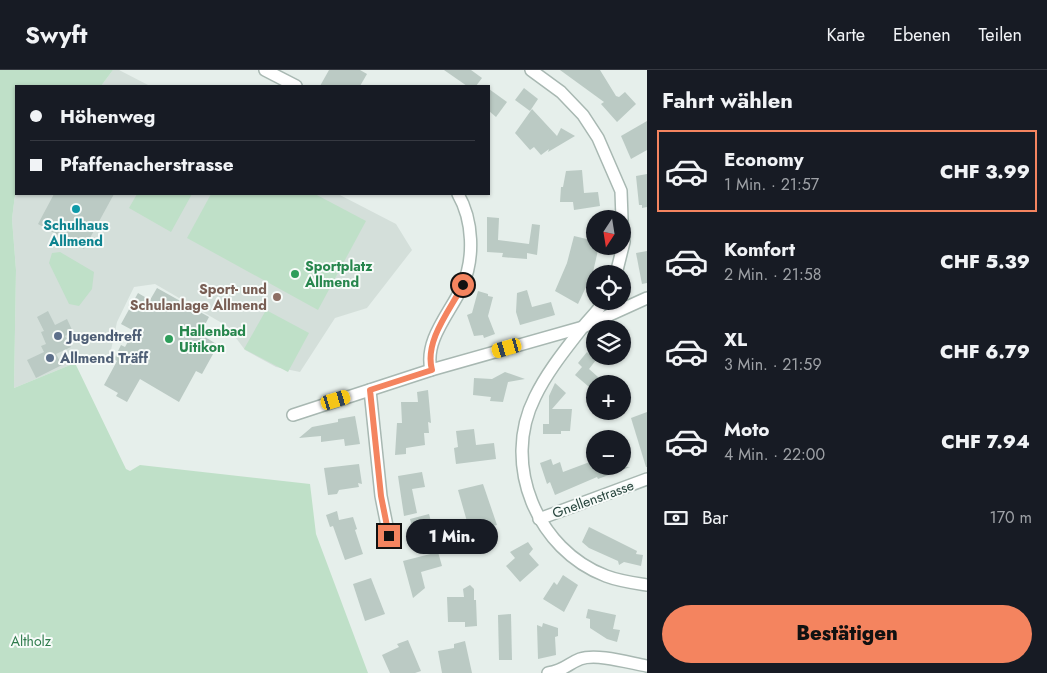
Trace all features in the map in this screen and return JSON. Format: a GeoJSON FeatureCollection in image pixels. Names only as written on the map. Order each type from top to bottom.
{"type":"FeatureCollection","features":[{"type":"Feature","properties":{"kind":"street"},"geometry":{"type":"LineString","coordinates":[[265,70],[294,85]]}},
{"type":"Feature","properties":{"kind":"street"},"geometry":{"type":"LineString","coordinates":[[531,70],[562,92],[583,114],[598,138],[621,191],[622,210]]}},
{"type":"Feature","properties":{"kind":"street"},"geometry":{"type":"LineString","coordinates":[[432,370],[429,359],[431,345],[463,285],[471,256],[469,221],[458,195]]}},
{"type":"Feature","properties":{"kind":"street"},"geometry":{"type":"LineString","coordinates":[[293,415],[432,370],[583,327],[647,298]]}},
{"type":"Feature","properties":{"kind":"street"},"geometry":{"type":"LineString","coordinates":[[597,310],[544,380],[526,419],[522,464],[528,493],[539,519],[563,550],[588,568],[607,577],[647,585]]}},
{"type":"Feature","properties":{"kind":"street"},"geometry":{"type":"LineString","coordinates":[[370,390],[381,496],[389,536]]}},
{"type":"Feature","properties":{"kind":"street","name":"Gnellenstrasse"},"geometry":{"type":"LineString","coordinates":[[539,519],[647,479]]}},
{"type":"Feature","properties":{"kind":"street"},"geometry":{"type":"LineString","coordinates":[[548,673],[563,670],[581,658],[607,658],[647,666]]}},
{"type":"Feature","properties":{"kind":"shaded area"},"geometry":{"type":"Polygon","coordinates":[[[113,70],[119,70],[148,85],[102,85],[113,70]]]}},
{"type":"Feature","properties":{"kind":"shaded area","name":"Sport- und Schulanlage Allmend"},"geometry":{"type":"Polygon","coordinates":[[[15,195],[340,195],[396,224],[412,250],[367,308],[335,318],[300,372],[276,367],[245,350],[227,326],[155,284],[134,287],[117,322],[108,364],[75,363],[14,388],[16,270],[12,219],[15,195]]]}},
{"type":"Feature","properties":{"kind":"green space","name":"Altholz"},"geometry":{"type":"Polygon","coordinates":[[[0,70],[113,70],[102,85],[15,85],[15,195],[12,219],[16,270],[14,388],[75,363],[126,469],[130,471],[140,465],[310,484],[316,534],[368,673],[0,673],[0,70]]]}},
{"type":"Feature","properties":{"kind":"green space"},"geometry":{"type":"Polygon","coordinates":[[[136,195],[191,195],[171,232],[129,208],[136,195]]]}},
{"type":"Feature","properties":{"kind":"green space","name":"Sportplatz Allmend"},"geometry":{"type":"Polygon","coordinates":[[[210,195],[317,195],[366,221],[318,310],[187,238],[210,195]]]}},
{"type":"Feature","properties":{"kind":"green space"},"geometry":{"type":"Polygon","coordinates":[[[60,252],[94,272],[92,289],[79,306],[69,304],[49,263],[52,253],[60,252]]]}},
{"type":"Feature","properties":{"kind":"green space"},"geometry":{"type":"Polygon","coordinates":[[[266,310],[309,333],[288,372],[244,349],[266,310]]]}},
{"type":"Feature","properties":{"kind":"building"},"geometry":{"type":"Polygon","coordinates":[[[329,70],[360,70],[367,74],[361,85],[321,85],[329,70]]]}},
{"type":"Feature","properties":{"kind":"building"},"geometry":{"type":"Polygon","coordinates":[[[444,70],[471,70],[482,78],[477,85],[466,85],[444,70]]]}},
{"type":"Feature","properties":{"kind":"building"},"geometry":{"type":"Polygon","coordinates":[[[560,70],[600,70],[616,96],[619,97],[625,92],[636,104],[617,122],[601,104],[604,102],[560,70]]]}},
{"type":"Feature","properties":{"kind":"building"},"geometry":{"type":"Polygon","coordinates":[[[524,88],[538,99],[530,111],[515,100],[524,88]]]}},
{"type":"Feature","properties":{"kind":"building"},"geometry":{"type":"Polygon","coordinates":[[[490,90],[507,102],[496,117],[490,112],[490,90]]]}},
{"type":"Feature","properties":{"kind":"building"},"geometry":{"type":"Polygon","coordinates":[[[532,109],[557,136],[561,128],[575,136],[541,155],[534,147],[530,150],[515,133],[532,109]]]}},
{"type":"Feature","properties":{"kind":"building"},"geometry":{"type":"Polygon","coordinates":[[[647,121],[647,150],[631,159],[621,136],[647,121]]]}},
{"type":"Feature","properties":{"kind":"building"},"geometry":{"type":"Polygon","coordinates":[[[582,170],[584,193],[598,192],[600,206],[574,210],[573,202],[560,202],[561,187],[563,187],[566,171],[582,170]]]}},
{"type":"Feature","properties":{"kind":"building"},"geometry":{"type":"Polygon","coordinates":[[[647,174],[647,207],[642,208],[642,205],[639,205],[636,176],[647,174]]]}},
{"type":"Feature","properties":{"kind":"building","name":"Schulhaus Allmend"},"geometry":{"type":"Polygon","coordinates":[[[53,195],[113,195],[84,249],[38,224],[53,195]]]}},
{"type":"Feature","properties":{"kind":"building"},"geometry":{"type":"Polygon","coordinates":[[[487,217],[499,218],[498,240],[529,244],[532,224],[540,225],[537,255],[527,253],[527,259],[502,257],[503,253],[487,252],[487,217]]]}},
{"type":"Feature","properties":{"kind":"building"},"geometry":{"type":"Polygon","coordinates":[[[574,236],[586,239],[586,255],[597,255],[595,265],[586,265],[586,287],[578,304],[555,291],[567,263],[574,236]]]}},
{"type":"Feature","properties":{"kind":"building"},"geometry":{"type":"Polygon","coordinates":[[[647,251],[647,283],[642,284],[636,253],[647,251]]]}},
{"type":"Feature","properties":{"kind":"building","name":"Hallenbad Uitikon"},"geometry":{"type":"Polygon","coordinates":[[[157,288],[209,317],[200,334],[218,345],[202,374],[196,371],[179,402],[140,379],[127,402],[116,396],[118,393],[104,385],[117,361],[114,359],[121,345],[125,347],[134,331],[121,324],[138,293],[150,300],[157,288]]]}},
{"type":"Feature","properties":{"kind":"building"},"geometry":{"type":"Polygon","coordinates":[[[527,290],[532,307],[551,302],[555,315],[520,325],[516,312],[517,293],[527,290]]]}},
{"type":"Feature","properties":{"kind":"building"},"geometry":{"type":"Polygon","coordinates":[[[478,291],[493,297],[488,316],[495,334],[484,338],[483,335],[474,336],[467,315],[472,313],[478,291]]]}},
{"type":"Feature","properties":{"kind":"building"},"geometry":{"type":"Polygon","coordinates":[[[48,311],[55,325],[67,319],[73,332],[65,336],[71,347],[56,354],[62,365],[36,378],[27,360],[44,352],[41,346],[46,344],[41,332],[44,331],[37,317],[48,311]]]}},
{"type":"Feature","properties":{"kind":"building"},"geometry":{"type":"Polygon","coordinates":[[[586,353],[586,365],[592,365],[589,369],[596,375],[586,375],[586,384],[575,375],[582,367],[578,363],[586,353]]]}},
{"type":"Feature","properties":{"kind":"building"},"geometry":{"type":"Polygon","coordinates":[[[505,372],[525,379],[508,382],[503,402],[490,401],[491,397],[473,395],[474,378],[492,379],[505,372]]]}},
{"type":"Feature","properties":{"kind":"building"},"geometry":{"type":"Polygon","coordinates":[[[555,383],[566,393],[552,409],[572,409],[570,431],[561,431],[561,434],[543,434],[543,424],[549,424],[549,396],[555,383]]]}},
{"type":"Feature","properties":{"kind":"building"},"geometry":{"type":"Polygon","coordinates":[[[428,390],[431,423],[428,422],[429,433],[424,433],[425,445],[406,448],[406,454],[395,455],[397,423],[402,423],[401,402],[418,402],[417,392],[428,390]]]}},
{"type":"Feature","properties":{"kind":"building"},"geometry":{"type":"Polygon","coordinates":[[[647,412],[647,467],[646,467],[631,418],[647,412]]]}},
{"type":"Feature","properties":{"kind":"building"},"geometry":{"type":"Polygon","coordinates":[[[355,416],[360,444],[345,446],[344,439],[321,442],[321,436],[299,438],[312,427],[338,422],[338,419],[355,416]]]}},
{"type":"Feature","properties":{"kind":"building"},"geometry":{"type":"Polygon","coordinates":[[[474,429],[476,445],[494,443],[496,459],[456,464],[454,448],[458,447],[456,431],[474,429]]]}},
{"type":"Feature","properties":{"kind":"building"},"geometry":{"type":"Polygon","coordinates":[[[551,459],[553,465],[560,462],[563,472],[586,463],[586,475],[609,475],[598,479],[597,477],[555,495],[550,482],[547,484],[540,463],[551,459]]]}},
{"type":"Feature","properties":{"kind":"building"},"geometry":{"type":"Polygon","coordinates":[[[359,464],[362,484],[358,483],[359,487],[339,490],[337,494],[328,495],[324,468],[359,464]]]}},
{"type":"Feature","properties":{"kind":"building"},"geometry":{"type":"Polygon","coordinates":[[[422,472],[425,487],[412,489],[417,513],[404,516],[398,476],[422,472]]]}},
{"type":"Feature","properties":{"kind":"building"},"geometry":{"type":"Polygon","coordinates":[[[483,484],[497,525],[470,532],[458,490],[483,484]]]}},
{"type":"Feature","properties":{"kind":"building"},"geometry":{"type":"Polygon","coordinates":[[[337,511],[339,520],[353,517],[363,554],[345,560],[333,526],[330,527],[326,515],[337,511]]]}},
{"type":"Feature","properties":{"kind":"building"},"geometry":{"type":"Polygon","coordinates":[[[429,514],[433,529],[414,534],[410,519],[429,514]]]}},
{"type":"Feature","properties":{"kind":"building"},"geometry":{"type":"Polygon","coordinates":[[[589,527],[637,551],[636,554],[643,555],[641,566],[624,562],[619,565],[618,561],[589,548],[582,542],[589,527]]]}},
{"type":"Feature","properties":{"kind":"building"},"geometry":{"type":"Polygon","coordinates":[[[528,542],[533,549],[529,554],[539,565],[520,582],[506,566],[515,558],[510,552],[528,542]]]}},
{"type":"Feature","properties":{"kind":"building"},"geometry":{"type":"Polygon","coordinates":[[[438,552],[442,566],[421,572],[425,588],[413,598],[403,561],[438,552]]]}},
{"type":"Feature","properties":{"kind":"building"},"geometry":{"type":"Polygon","coordinates":[[[563,575],[578,585],[564,612],[543,599],[554,582],[557,585],[563,575]]]}},
{"type":"Feature","properties":{"kind":"building"},"geometry":{"type":"Polygon","coordinates":[[[371,578],[385,614],[365,621],[353,584],[371,578]]]}},
{"type":"Feature","properties":{"kind":"building"},"geometry":{"type":"Polygon","coordinates":[[[470,585],[474,589],[474,600],[476,600],[477,626],[465,627],[465,622],[448,622],[447,597],[464,597],[463,589],[470,585]]]}},
{"type":"Feature","properties":{"kind":"building"},"geometry":{"type":"Polygon","coordinates":[[[588,609],[616,615],[613,629],[620,630],[617,642],[607,639],[590,628],[590,619],[586,618],[588,609]]]}},
{"type":"Feature","properties":{"kind":"building"},"geometry":{"type":"Polygon","coordinates":[[[511,614],[512,660],[499,660],[498,615],[511,614]]]}},
{"type":"Feature","properties":{"kind":"building"},"geometry":{"type":"Polygon","coordinates":[[[543,623],[558,628],[558,636],[555,637],[556,655],[538,659],[537,625],[542,627],[543,623]]]}},
{"type":"Feature","properties":{"kind":"building"},"geometry":{"type":"Polygon","coordinates":[[[408,640],[421,671],[415,673],[390,673],[382,655],[399,647],[397,644],[408,640]]]}},
{"type":"Feature","properties":{"kind":"building"},"geometry":{"type":"Polygon","coordinates":[[[465,641],[472,673],[442,673],[438,651],[454,648],[454,644],[465,641]]]}},
{"type":"Feature","properties":{"kind":"place","name":"Schulhaus Allmend"},"geometry":{"type":"Point","coordinates":[76,209]}},
{"type":"Feature","properties":{"kind":"place","name":"Sportplatz Allmend"},"geometry":{"type":"Point","coordinates":[295,274]}},
{"type":"Feature","properties":{"kind":"place","name":"Sport- und Schulanlage Allmend"},"geometry":{"type":"Point","coordinates":[277,297]}},
{"type":"Feature","properties":{"kind":"place","name":"Jugendtreff"},"geometry":{"type":"Point","coordinates":[58,336]}},
{"type":"Feature","properties":{"kind":"place","name":"Hallenbad Uitikon"},"geometry":{"type":"Point","coordinates":[169,339]}},
{"type":"Feature","properties":{"kind":"place","name":"Allmend Träff"},"geometry":{"type":"Point","coordinates":[50,358]}},
{"type":"Feature","properties":{"kind":"route"},"geometry":{"type":"LineString","coordinates":[[389,536],[381,496],[370,390],[432,370],[429,359],[431,345],[463,285]]}}]}
